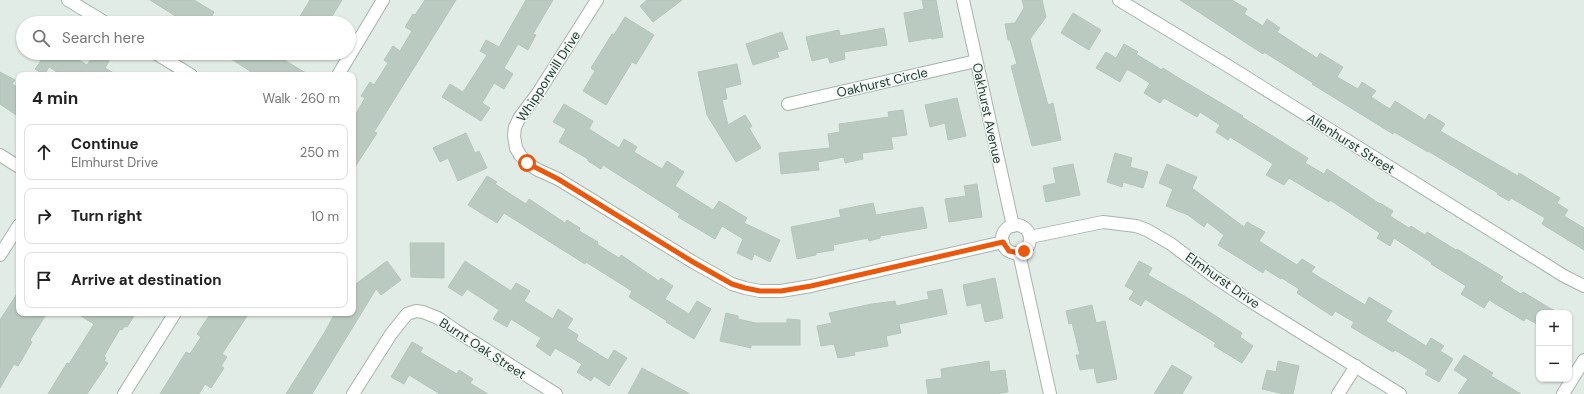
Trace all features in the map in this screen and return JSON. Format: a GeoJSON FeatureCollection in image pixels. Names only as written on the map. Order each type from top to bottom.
{"type":"FeatureCollection","features":[{"type":"Feature","properties":{"kind":"street"},"geometry":{"type":"LineString","coordinates":[[68,0],[94,16]]}},
{"type":"Feature","properties":{"kind":"street"},"geometry":{"type":"LineString","coordinates":[[356,45],[383,0]]}},
{"type":"Feature","properties":{"kind":"street","name":"Whipporwill Drive"},"geometry":{"type":"LineString","coordinates":[[597,0],[515,127],[514,136],[516,148],[527,163],[538,170],[558,179],[721,278],[745,288],[760,291],[781,291],[811,286],[1003,242]]}},
{"type":"Feature","properties":{"kind":"street","name":"Oakhurst Avenue"},"geometry":{"type":"LineString","coordinates":[[964,0],[1013,226]]}},
{"type":"Feature","properties":{"kind":"street","name":"Allenhurst Street"},"geometry":{"type":"LineString","coordinates":[[1119,0],[1233,69],[1564,276],[1584,286]]}},
{"type":"Feature","properties":{"kind":"street"},"geometry":{"type":"LineString","coordinates":[[166,60],[186,72]]}},
{"type":"Feature","properties":{"kind":"street"},"geometry":{"type":"LineString","coordinates":[[340,72],[347,60]]}},
{"type":"Feature","properties":{"kind":"street","name":"Oakhurst Circle"},"geometry":{"type":"LineString","coordinates":[[788,104],[976,61]]}},
{"type":"Feature","properties":{"kind":"street"},"geometry":{"type":"LineString","coordinates":[[0,155],[16,165]]}},
{"type":"Feature","properties":{"kind":"street","name":"Elmhurst Drive"},"geometry":{"type":"LineString","coordinates":[[1030,237],[1103,222],[1129,225],[1147,230],[1171,244],[1235,291],[1400,394]]}},
{"type":"Feature","properties":{"kind":"street"},"geometry":{"type":"LineString","coordinates":[[1013,226],[1024,228],[1030,237],[1028,247],[1019,253],[1009,251],[1003,242],[1005,232],[1013,226]]}},
{"type":"Feature","properties":{"kind":"street"},"geometry":{"type":"LineString","coordinates":[[0,255],[16,230]]}},
{"type":"Feature","properties":{"kind":"street"},"geometry":{"type":"LineString","coordinates":[[1019,253],[1050,394]]}},
{"type":"Feature","properties":{"kind":"street","name":"Burnt Oak Street"},"geometry":{"type":"LineString","coordinates":[[353,394],[391,334],[407,314],[416,311],[438,318],[556,394]]}},
{"type":"Feature","properties":{"kind":"street"},"geometry":{"type":"LineString","coordinates":[[124,394],[173,316]]}},
{"type":"Feature","properties":{"kind":"street"},"geometry":{"type":"LineString","coordinates":[[1563,394],[1584,360]]}},
{"type":"Feature","properties":{"kind":"street"},"geometry":{"type":"LineString","coordinates":[[1338,394],[1356,366]]}},
{"type":"Feature","properties":{"kind":"building"},"geometry":{"type":"Polygon","coordinates":[[[150,0],[194,0],[214,12],[212,16],[175,16],[150,0]]]}},
{"type":"Feature","properties":{"kind":"building"},"geometry":{"type":"Polygon","coordinates":[[[310,0],[342,0],[332,16],[300,16],[310,0]]]}},
{"type":"Feature","properties":{"kind":"building"},"geometry":{"type":"Polygon","coordinates":[[[425,0],[456,0],[374,132],[377,133],[356,165],[356,114],[365,98],[361,96],[370,82],[374,85],[388,63],[384,60],[393,46],[400,51],[412,31],[405,27],[413,14],[415,15],[425,0]]]}},
{"type":"Feature","properties":{"kind":"building"},"geometry":{"type":"Polygon","coordinates":[[[526,0],[553,0],[533,34],[536,35],[528,50],[518,44],[504,68],[513,74],[504,89],[494,83],[482,103],[490,108],[481,121],[442,97],[450,84],[463,92],[487,55],[480,51],[486,40],[499,47],[526,0]]]}},
{"type":"Feature","properties":{"kind":"building"},"geometry":{"type":"Polygon","coordinates":[[[647,0],[682,0],[653,22],[640,6],[647,0]]]}},
{"type":"Feature","properties":{"kind":"building"},"geometry":{"type":"Polygon","coordinates":[[[922,0],[936,0],[943,37],[909,42],[904,13],[924,9],[922,0]]]}},
{"type":"Feature","properties":{"kind":"building"},"geometry":{"type":"Polygon","coordinates":[[[1022,0],[1042,0],[1046,17],[1030,39],[1048,105],[1053,103],[1061,140],[1032,146],[1011,66],[1017,64],[1010,40],[1008,40],[1005,24],[1015,23],[1024,8],[1022,0]]]}},
{"type":"Feature","properties":{"kind":"building"},"geometry":{"type":"Polygon","coordinates":[[[1180,0],[1232,0],[1247,9],[1244,14],[1263,26],[1267,19],[1280,28],[1277,32],[1317,58],[1320,53],[1343,67],[1337,77],[1358,89],[1362,82],[1376,91],[1371,97],[1390,109],[1395,101],[1425,120],[1429,114],[1445,124],[1440,131],[1518,176],[1519,173],[1560,198],[1557,203],[1568,210],[1564,216],[1584,228],[1584,250],[1542,224],[1545,218],[1511,198],[1509,201],[1428,151],[1394,132],[1393,134],[1312,84],[1313,83],[1264,52],[1263,54],[1180,0]]]}},
{"type":"Feature","properties":{"kind":"building"},"geometry":{"type":"Polygon","coordinates":[[[1073,13],[1101,30],[1089,50],[1061,33],[1073,13]]]}},
{"type":"Feature","properties":{"kind":"building"},"geometry":{"type":"Polygon","coordinates":[[[625,17],[654,35],[636,64],[632,62],[606,105],[583,91],[595,71],[591,68],[612,34],[614,35],[625,17]]]}},
{"type":"Feature","properties":{"kind":"building"},"geometry":{"type":"Polygon","coordinates":[[[884,28],[887,45],[844,52],[845,59],[830,63],[828,57],[812,61],[806,37],[839,30],[840,36],[884,28]]]}},
{"type":"Feature","properties":{"kind":"building"},"geometry":{"type":"Polygon","coordinates":[[[782,32],[788,49],[777,52],[779,57],[753,65],[746,44],[782,32]]]}},
{"type":"Feature","properties":{"kind":"building"},"geometry":{"type":"Polygon","coordinates":[[[1124,44],[1138,52],[1136,54],[1162,70],[1163,68],[1243,116],[1242,117],[1308,158],[1305,163],[1324,174],[1327,169],[1393,211],[1390,216],[1409,228],[1411,226],[1425,235],[1427,232],[1456,250],[1457,249],[1503,277],[1500,281],[1521,294],[1523,292],[1553,310],[1536,310],[1536,323],[1526,318],[1524,321],[1489,300],[1484,308],[1461,294],[1466,286],[1394,238],[1390,246],[1377,238],[1380,233],[1330,200],[1329,202],[1289,178],[1284,185],[1266,175],[1273,164],[1230,137],[1228,140],[1216,132],[1220,125],[1200,112],[1197,117],[1164,98],[1160,103],[1144,93],[1150,83],[1127,69],[1120,82],[1096,68],[1106,52],[1116,58],[1124,44]]]}},
{"type":"Feature","properties":{"kind":"building"},"geometry":{"type":"Polygon","coordinates":[[[40,60],[79,60],[87,65],[90,60],[107,60],[109,61],[105,68],[112,72],[57,72],[49,67],[46,72],[40,72],[35,69],[41,61],[40,60]]]}},
{"type":"Feature","properties":{"kind":"building"},"geometry":{"type":"Polygon","coordinates":[[[233,60],[284,60],[304,72],[251,72],[233,60]]]}},
{"type":"Feature","properties":{"kind":"building"},"geometry":{"type":"Polygon","coordinates":[[[737,64],[741,84],[725,88],[727,99],[722,100],[728,125],[745,115],[752,126],[749,128],[761,148],[736,162],[707,115],[698,72],[737,64]]]}},
{"type":"Feature","properties":{"kind":"building"},"geometry":{"type":"Polygon","coordinates":[[[0,72],[15,80],[12,84],[16,86],[16,115],[0,104],[0,72]]]}},
{"type":"Feature","properties":{"kind":"building"},"geometry":{"type":"Polygon","coordinates":[[[957,98],[966,136],[948,140],[945,123],[930,127],[925,105],[957,98]]]}},
{"type":"Feature","properties":{"kind":"building"},"geometry":{"type":"Polygon","coordinates":[[[564,104],[593,121],[589,129],[619,148],[624,139],[637,147],[634,152],[662,169],[667,161],[684,172],[675,186],[713,210],[719,201],[747,218],[744,223],[780,240],[770,262],[754,254],[752,260],[737,253],[743,239],[722,226],[715,239],[678,217],[680,214],[603,165],[601,169],[588,161],[588,159],[559,142],[566,129],[553,122],[564,104]]]}},
{"type":"Feature","properties":{"kind":"building"},"geometry":{"type":"Polygon","coordinates":[[[903,110],[907,135],[891,137],[893,149],[862,153],[863,159],[845,163],[844,157],[818,162],[819,170],[781,174],[779,153],[830,148],[828,134],[840,132],[839,124],[889,117],[888,112],[903,110]]]}},
{"type":"Feature","properties":{"kind":"building"},"geometry":{"type":"Polygon","coordinates":[[[466,133],[475,153],[479,151],[487,168],[458,181],[448,158],[440,162],[433,148],[466,133]]]}},
{"type":"Feature","properties":{"kind":"building"},"geometry":{"type":"Polygon","coordinates":[[[1115,153],[1132,158],[1130,167],[1148,172],[1143,188],[1123,182],[1122,187],[1107,182],[1115,153]]]}},
{"type":"Feature","properties":{"kind":"building"},"geometry":{"type":"Polygon","coordinates":[[[1073,164],[1080,195],[1046,202],[1043,186],[1056,183],[1053,168],[1073,164]]]}},
{"type":"Feature","properties":{"kind":"building"},"geometry":{"type":"Polygon","coordinates":[[[1167,164],[1197,177],[1192,188],[1244,227],[1247,222],[1265,232],[1259,241],[1297,265],[1302,259],[1315,267],[1311,272],[1365,305],[1369,297],[1392,311],[1386,321],[1426,346],[1431,338],[1444,346],[1440,351],[1453,359],[1439,382],[1425,374],[1428,370],[1395,350],[1393,352],[1351,327],[1354,322],[1335,311],[1332,316],[1297,293],[1299,289],[1282,278],[1281,279],[1265,269],[1263,273],[1218,245],[1224,235],[1207,222],[1204,227],[1188,215],[1166,206],[1173,189],[1159,183],[1167,164]]]}},
{"type":"Feature","properties":{"kind":"building"},"geometry":{"type":"Polygon","coordinates":[[[487,176],[497,182],[495,184],[526,204],[529,199],[565,223],[567,220],[580,228],[579,231],[598,242],[597,244],[619,258],[621,255],[659,281],[661,278],[673,286],[665,299],[689,314],[697,301],[711,309],[694,339],[629,297],[632,291],[586,262],[585,264],[504,213],[497,223],[468,205],[487,176]]]}},
{"type":"Feature","properties":{"kind":"building"},"geometry":{"type":"Polygon","coordinates":[[[977,184],[982,217],[949,222],[945,199],[966,196],[964,186],[977,184]]]}},
{"type":"Feature","properties":{"kind":"building"},"geometry":{"type":"Polygon","coordinates":[[[873,203],[876,215],[923,207],[927,228],[880,236],[880,238],[869,241],[868,238],[833,245],[834,250],[816,253],[816,255],[797,259],[791,227],[841,217],[839,210],[873,203]]]}},
{"type":"Feature","properties":{"kind":"building"},"geometry":{"type":"Polygon","coordinates":[[[410,243],[444,243],[444,278],[411,277],[410,243]]]}},
{"type":"Feature","properties":{"kind":"building"},"geometry":{"type":"Polygon","coordinates":[[[387,261],[401,280],[381,295],[376,289],[312,394],[286,394],[333,316],[356,316],[356,284],[387,261]]]}},
{"type":"Feature","properties":{"kind":"building"},"geometry":{"type":"Polygon","coordinates":[[[465,261],[511,291],[516,283],[530,291],[524,301],[553,319],[558,309],[573,319],[567,328],[578,335],[576,340],[608,360],[614,350],[627,358],[609,386],[594,376],[591,381],[577,372],[582,364],[555,348],[550,356],[536,346],[541,338],[511,319],[507,327],[493,319],[499,310],[467,289],[462,296],[448,287],[465,261]]]}},
{"type":"Feature","properties":{"kind":"building"},"geometry":{"type":"Polygon","coordinates":[[[1139,261],[1152,268],[1148,275],[1191,300],[1242,333],[1240,337],[1253,346],[1242,363],[1214,346],[1216,343],[1145,299],[1141,306],[1129,299],[1134,291],[1125,286],[1139,261]]]}},
{"type":"Feature","properties":{"kind":"building"},"geometry":{"type":"Polygon","coordinates":[[[995,278],[1003,318],[985,322],[981,303],[967,306],[963,285],[995,278]]]}},
{"type":"Feature","properties":{"kind":"building"},"geometry":{"type":"Polygon","coordinates":[[[942,289],[947,314],[899,324],[901,333],[886,336],[888,346],[854,352],[855,355],[838,358],[834,344],[821,346],[817,326],[832,323],[829,313],[872,304],[895,301],[896,306],[929,299],[927,292],[942,289]]]}},
{"type":"Feature","properties":{"kind":"building"},"geometry":{"type":"Polygon","coordinates":[[[16,296],[16,316],[45,316],[30,340],[32,342],[18,366],[14,364],[0,388],[0,320],[16,296]]]}},
{"type":"Feature","properties":{"kind":"building"},"geometry":{"type":"Polygon","coordinates":[[[1092,305],[1096,323],[1105,321],[1117,379],[1097,383],[1094,368],[1080,370],[1076,355],[1080,355],[1072,323],[1069,324],[1066,311],[1092,305]]]}},
{"type":"Feature","properties":{"kind":"building"},"geometry":{"type":"Polygon","coordinates":[[[726,313],[738,316],[738,319],[756,323],[787,323],[787,319],[800,320],[800,345],[751,345],[751,348],[720,341],[726,313]]]}},
{"type":"Feature","properties":{"kind":"building"},"geometry":{"type":"Polygon","coordinates":[[[81,316],[134,316],[127,327],[125,326],[122,330],[120,329],[104,356],[106,358],[104,361],[108,363],[87,394],[48,394],[67,363],[69,364],[94,324],[81,316]]]}},
{"type":"Feature","properties":{"kind":"building"},"geometry":{"type":"Polygon","coordinates":[[[209,316],[247,316],[222,354],[227,357],[221,366],[224,368],[211,388],[205,384],[199,394],[160,394],[186,352],[190,354],[201,337],[197,334],[209,316]]]}},
{"type":"Feature","properties":{"kind":"building"},"geometry":{"type":"Polygon","coordinates":[[[412,342],[423,348],[420,352],[457,374],[459,370],[473,379],[470,383],[488,394],[440,394],[409,375],[404,384],[391,377],[412,342]]]}},
{"type":"Feature","properties":{"kind":"building"},"geometry":{"type":"Polygon","coordinates":[[[1464,355],[1493,373],[1491,376],[1521,394],[1458,394],[1468,379],[1454,370],[1464,355]]]}},
{"type":"Feature","properties":{"kind":"building"},"geometry":{"type":"Polygon","coordinates":[[[989,361],[990,372],[1005,370],[1008,392],[996,394],[928,394],[926,380],[942,378],[941,369],[989,361]]]}},
{"type":"Feature","properties":{"kind":"building"},"geometry":{"type":"Polygon","coordinates":[[[1278,361],[1299,366],[1293,394],[1284,394],[1262,389],[1267,370],[1276,372],[1278,361]]]}},
{"type":"Feature","properties":{"kind":"building"},"geometry":{"type":"Polygon","coordinates":[[[1172,365],[1192,377],[1182,394],[1154,394],[1172,365]]]}},
{"type":"Feature","properties":{"kind":"building"},"geometry":{"type":"Polygon","coordinates":[[[642,368],[690,394],[628,394],[642,368]]]}},
{"type":"Feature","properties":{"kind":"route"},"geometry":{"type":"LineString","coordinates":[[527,163],[558,179],[721,278],[732,284],[760,291],[781,291],[811,286],[1003,242],[1009,251],[1014,253],[1024,251]]}}]}
